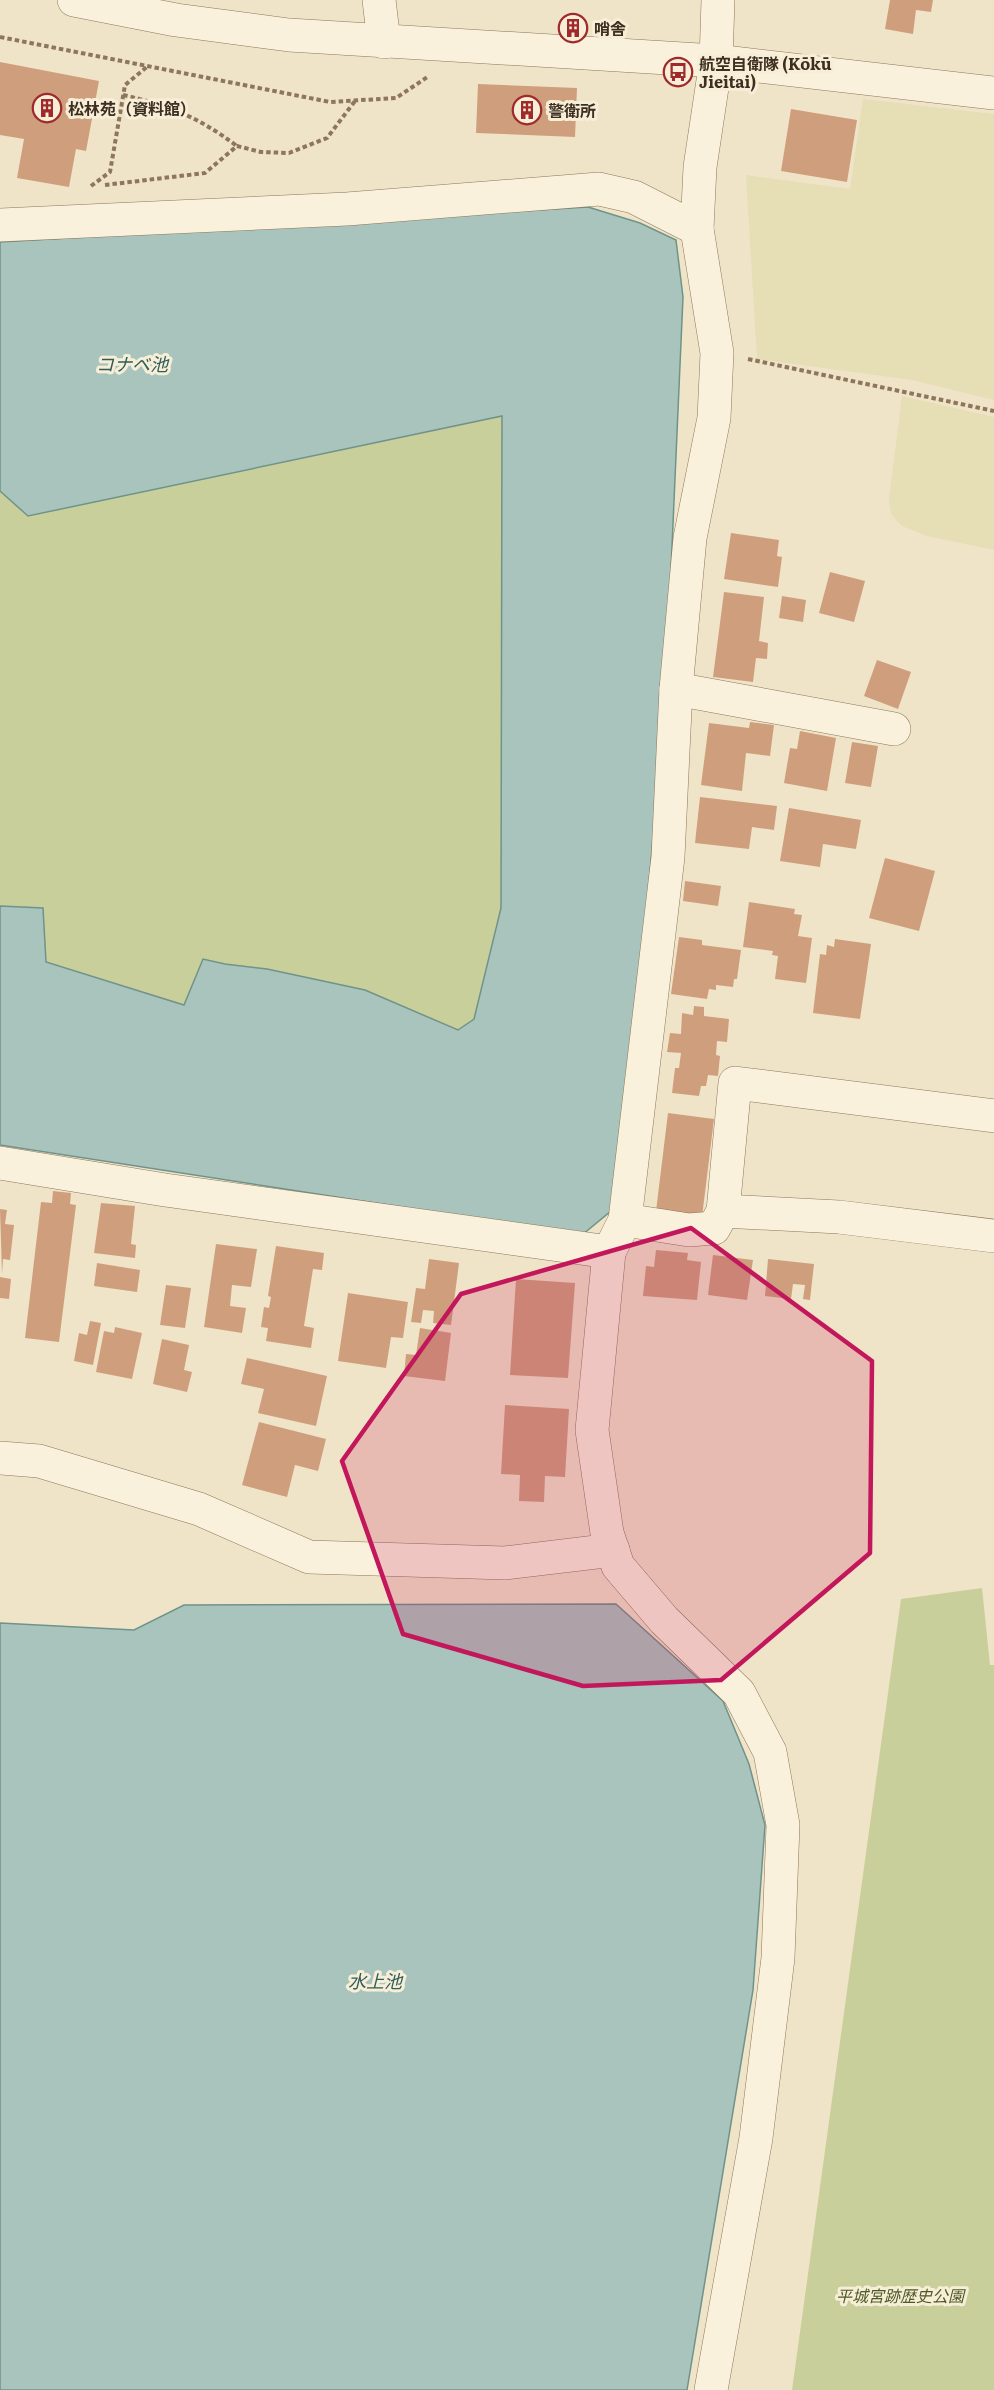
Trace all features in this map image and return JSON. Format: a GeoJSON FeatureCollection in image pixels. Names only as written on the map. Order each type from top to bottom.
{"type":"FeatureCollection","features":[{"type":"Feature","properties":{"kind":"street"},"geometry":{"type":"LineString","coordinates":[[74,0],[176,20],[289,35],[716,61],[994,93]]}},
{"type":"Feature","properties":{"kind":"street"},"geometry":{"type":"LineString","coordinates":[[380,0],[384,42]]}},
{"type":"Feature","properties":{"kind":"street"},"geometry":{"type":"LineString","coordinates":[[711,2390],[756,2138],[778,1958],[783,1825],[770,1752],[739,1693],[664,1620],[618,1566],[607,1533],[592,1430],[609,1252],[625,1220],[668,857],[676,689],[690,538],[714,418],[717,353],[697,229],[700,167],[716,61],[718,0]]}},
{"type":"Feature","properties":{"kind":"street"},"geometry":{"type":"LineString","coordinates":[[0,225],[347,209],[599,189],[634,197],[697,229]]}},
{"type":"Feature","properties":{"kind":"street"},"geometry":{"type":"LineString","coordinates":[[676,689],[894,729]]}},
{"type":"Feature","properties":{"kind":"street"},"geometry":{"type":"LineString","coordinates":[[625,1220],[689,1230],[714,1228],[723,1211],[735,1083],[994,1116]]}},
{"type":"Feature","properties":{"kind":"street"},"geometry":{"type":"LineString","coordinates":[[0,1163],[165,1190],[609,1252]]}},
{"type":"Feature","properties":{"kind":"street"},"geometry":{"type":"LineString","coordinates":[[723,1211],[839,1216],[994,1236]]}},
{"type":"Feature","properties":{"kind":"street"},"geometry":{"type":"LineString","coordinates":[[0,1458],[39,1461],[199,1509],[309,1557],[505,1563],[613,1550]]}},
{"type":"Feature","properties":{"kind":"path"},"geometry":{"type":"LineString","coordinates":[[0,37],[330,102],[396,98],[475,47]]}},
{"type":"Feature","properties":{"kind":"path"},"geometry":{"type":"LineString","coordinates":[[84,191],[110,172],[125,85],[148,66]]}},
{"type":"Feature","properties":{"kind":"path"},"geometry":{"type":"LineString","coordinates":[[123,95],[163,104],[209,125],[237,146],[261,152],[289,153],[327,138],[356,100]]}},
{"type":"Feature","properties":{"kind":"path"},"geometry":{"type":"LineString","coordinates":[[91,186],[205,173],[237,146]]}},
{"type":"Feature","properties":{"kind":"path"},"geometry":{"type":"LineString","coordinates":[[717,353],[994,411]]}},
{"type":"Feature","properties":{"kind":"highlighted area"},"geometry":{"type":"Polygon","coordinates":[[[691,1228],[872,1361],[870,1553],[721,1680],[583,1686],[403,1634],[342,1461],[461,1294],[691,1228]]]}},
{"type":"Feature","properties":{"kind":"shaded area"},"geometry":{"type":"Polygon","coordinates":[[[863,99],[994,114],[994,400],[912,380],[757,359],[746,175],[850,189],[863,99]]]}},
{"type":"Feature","properties":{"kind":"shaded area"},"geometry":{"type":"Polygon","coordinates":[[[902,396],[994,417],[994,550],[927,536],[902,526],[891,514],[889,499],[902,396]]]}},
{"type":"Feature","properties":{"kind":"green space"},"geometry":{"type":"Polygon","coordinates":[[[502,416],[501,908],[474,1018],[458,1030],[365,990],[267,969],[203,960],[184,1005],[46,962],[43,908],[0,906],[0,491],[28,516],[502,416]]]}},
{"type":"Feature","properties":{"kind":"green space","name":"平城宮跡歴史公園"},"geometry":{"type":"Polygon","coordinates":[[[982,1588],[990,1665],[994,1665],[994,2390],[792,2390],[901,1599],[982,1588]]]}},
{"type":"Feature","properties":{"kind":"water","name":"コナベ池"},"geometry":{"type":"Polygon","coordinates":[[[588,207],[640,223],[676,240],[683,297],[666,683],[639,1003],[617,1206],[582,1235],[0,1145],[0,906],[43,908],[46,962],[184,1005],[203,959],[267,969],[365,990],[458,1030],[474,1019],[501,908],[502,416],[28,516],[0,491],[0,242],[588,207]]]}},
{"type":"Feature","properties":{"kind":"water","name":"水上池"},"geometry":{"type":"Polygon","coordinates":[[[616,1604],[723,1701],[749,1764],[765,1825],[753,1990],[687,2390],[0,2390],[0,1623],[134,1630],[184,1605],[616,1604]]]}},
{"type":"Feature","properties":{"kind":"building"},"geometry":{"type":"Polygon","coordinates":[[[890,0],[933,0],[931,12],[916,10],[913,34],[885,29],[890,0]]]}},
{"type":"Feature","properties":{"kind":"building","name":"哨舎"},"geometry":{"type":"Polygon","coordinates":[[[569,20],[578,21],[582,29],[577,36],[568,35],[564,28],[569,20]]]}},
{"type":"Feature","properties":{"kind":"building","name":"松林苑（資料館）"},"geometry":{"type":"Polygon","coordinates":[[[0,62],[99,81],[86,151],[76,149],[69,187],[17,178],[24,139],[0,135],[0,62]]]}},
{"type":"Feature","properties":{"kind":"building","name":"警衛所"},"geometry":{"type":"Polygon","coordinates":[[[478,84],[577,88],[575,137],[476,133],[478,84]]]}},
{"type":"Feature","properties":{"kind":"building"},"geometry":{"type":"Polygon","coordinates":[[[791,109],[857,120],[847,182],[781,171],[791,109]]]}},
{"type":"Feature","properties":{"kind":"building"},"geometry":{"type":"Polygon","coordinates":[[[731,533],[779,540],[777,556],[782,557],[778,587],[724,579],[731,533]]]}},
{"type":"Feature","properties":{"kind":"building"},"geometry":{"type":"Polygon","coordinates":[[[830,572],[865,581],[854,622],[819,613],[830,572]]]}},
{"type":"Feature","properties":{"kind":"building"},"geometry":{"type":"Polygon","coordinates":[[[724,592],[764,597],[759,641],[768,643],[767,659],[756,658],[753,682],[713,677],[724,592]]]}},
{"type":"Feature","properties":{"kind":"building"},"geometry":{"type":"Polygon","coordinates":[[[782,596],[806,600],[803,622],[779,618],[782,596]]]}},
{"type":"Feature","properties":{"kind":"building"},"geometry":{"type":"Polygon","coordinates":[[[877,660],[911,672],[898,709],[864,696],[877,660]]]}},
{"type":"Feature","properties":{"kind":"building"},"geometry":{"type":"Polygon","coordinates":[[[750,722],[774,725],[770,756],[746,753],[742,791],[701,785],[709,723],[749,728],[750,722]]]}},
{"type":"Feature","properties":{"kind":"building"},"geometry":{"type":"Polygon","coordinates":[[[800,731],[836,738],[827,791],[784,783],[790,748],[797,749],[800,731]]]}},
{"type":"Feature","properties":{"kind":"building"},"geometry":{"type":"Polygon","coordinates":[[[852,742],[878,746],[871,787],[845,783],[852,742]]]}},
{"type":"Feature","properties":{"kind":"building"},"geometry":{"type":"Polygon","coordinates":[[[700,797],[777,806],[774,830],[752,827],[749,849],[695,843],[700,797]]]}},
{"type":"Feature","properties":{"kind":"building"},"geometry":{"type":"Polygon","coordinates":[[[789,808],[861,820],[856,849],[823,844],[820,867],[780,861],[789,808]]]}},
{"type":"Feature","properties":{"kind":"building"},"geometry":{"type":"Polygon","coordinates":[[[885,858],[935,871],[919,931],[869,918],[885,858]]]}},
{"type":"Feature","properties":{"kind":"building"},"geometry":{"type":"Polygon","coordinates":[[[685,881],[721,886],[718,906],[683,901],[685,881]]]}},
{"type":"Feature","properties":{"kind":"building"},"geometry":{"type":"Polygon","coordinates":[[[749,902],[795,909],[794,914],[802,915],[798,936],[812,938],[806,983],[775,979],[778,956],[772,955],[773,951],[743,947],[749,902]]]}},
{"type":"Feature","properties":{"kind":"building"},"geometry":{"type":"Polygon","coordinates":[[[679,937],[702,940],[702,945],[741,950],[737,979],[734,979],[733,987],[716,985],[716,990],[709,989],[707,999],[671,994],[679,937]]]}},
{"type":"Feature","properties":{"kind":"building"},"geometry":{"type":"Polygon","coordinates":[[[835,939],[871,944],[860,1019],[813,1013],[820,954],[826,955],[827,945],[834,947],[835,939]]]}},
{"type":"Feature","properties":{"kind":"building"},"geometry":{"type":"Polygon","coordinates":[[[694,1006],[704,1007],[704,1016],[729,1019],[727,1042],[717,1041],[716,1055],[720,1056],[718,1076],[708,1075],[706,1086],[701,1086],[699,1096],[672,1093],[675,1068],[679,1068],[681,1053],[667,1052],[670,1033],[681,1034],[682,1013],[693,1015],[694,1006]]]}},
{"type":"Feature","properties":{"kind":"building"},"geometry":{"type":"Polygon","coordinates":[[[668,1113],[714,1119],[702,1217],[656,1211],[668,1113]]]}},
{"type":"Feature","properties":{"kind":"building"},"geometry":{"type":"Polygon","coordinates":[[[53,1191],[71,1193],[70,1204],[76,1205],[59,1342],[25,1338],[41,1202],[52,1203],[53,1191]]]}},
{"type":"Feature","properties":{"kind":"building"},"geometry":{"type":"Polygon","coordinates":[[[101,1203],[135,1206],[131,1244],[136,1245],[135,1258],[94,1253],[101,1203]]]}},
{"type":"Feature","properties":{"kind":"building"},"geometry":{"type":"Polygon","coordinates":[[[0,1209],[7,1210],[5,1224],[14,1225],[10,1260],[3,1259],[2,1274],[0,1209]]]}},
{"type":"Feature","properties":{"kind":"building"},"geometry":{"type":"Polygon","coordinates":[[[216,1244],[257,1249],[251,1287],[232,1285],[230,1306],[246,1308],[242,1333],[204,1327],[216,1244]]]}},
{"type":"Feature","properties":{"kind":"building"},"geometry":{"type":"Polygon","coordinates":[[[276,1246],[324,1253],[322,1270],[313,1269],[304,1326],[314,1328],[311,1348],[266,1341],[268,1328],[261,1327],[264,1307],[269,1308],[271,1297],[268,1296],[276,1246]]]}},
{"type":"Feature","properties":{"kind":"building"},"geometry":{"type":"Polygon","coordinates":[[[656,1250],[688,1253],[687,1260],[701,1262],[697,1300],[643,1296],[646,1266],[654,1267],[656,1250]]]}},
{"type":"Feature","properties":{"kind":"building"},"geometry":{"type":"Polygon","coordinates":[[[713,1255],[753,1260],[747,1300],[708,1295],[713,1255]]]}},
{"type":"Feature","properties":{"kind":"building"},"geometry":{"type":"Polygon","coordinates":[[[429,1259],[459,1263],[451,1325],[433,1323],[434,1311],[423,1310],[421,1323],[411,1322],[416,1288],[425,1289],[429,1259]]]}},
{"type":"Feature","properties":{"kind":"building"},"geometry":{"type":"Polygon","coordinates":[[[768,1259],[814,1264],[810,1300],[803,1299],[805,1285],[793,1284],[791,1299],[765,1296],[768,1259]]]}},
{"type":"Feature","properties":{"kind":"building"},"geometry":{"type":"Polygon","coordinates":[[[97,1263],[140,1270],[137,1292],[94,1286],[97,1263]]]}},
{"type":"Feature","properties":{"kind":"building"},"geometry":{"type":"Polygon","coordinates":[[[0,1277],[11,1279],[9,1299],[0,1298],[0,1277]]]}},
{"type":"Feature","properties":{"kind":"building"},"geometry":{"type":"Polygon","coordinates":[[[516,1279],[575,1283],[568,1378],[510,1375],[516,1279]]]}},
{"type":"Feature","properties":{"kind":"building"},"geometry":{"type":"Polygon","coordinates":[[[166,1285],[191,1288],[185,1328],[160,1325],[166,1285]]]}},
{"type":"Feature","properties":{"kind":"building"},"geometry":{"type":"Polygon","coordinates":[[[348,1293],[408,1302],[403,1338],[391,1337],[386,1368],[338,1361],[348,1293]]]}},
{"type":"Feature","properties":{"kind":"building"},"geometry":{"type":"Polygon","coordinates":[[[90,1321],[101,1323],[93,1365],[74,1361],[79,1333],[87,1335],[90,1321]]]}},
{"type":"Feature","properties":{"kind":"building"},"geometry":{"type":"Polygon","coordinates":[[[115,1327],[142,1333],[132,1379],[96,1372],[104,1331],[114,1333],[115,1327]]]}},
{"type":"Feature","properties":{"kind":"building"},"geometry":{"type":"Polygon","coordinates":[[[420,1328],[451,1333],[445,1381],[404,1376],[406,1354],[416,1355],[420,1328]]]}},
{"type":"Feature","properties":{"kind":"building"},"geometry":{"type":"Polygon","coordinates":[[[162,1339],[189,1345],[184,1370],[192,1372],[187,1392],[153,1384],[162,1339]]]}},
{"type":"Feature","properties":{"kind":"building"},"geometry":{"type":"Polygon","coordinates":[[[247,1358],[327,1376],[316,1426],[258,1413],[264,1389],[241,1384],[247,1358]]]}},
{"type":"Feature","properties":{"kind":"building"},"geometry":{"type":"Polygon","coordinates":[[[505,1405],[569,1409],[565,1477],[545,1476],[544,1502],[519,1501],[520,1475],[501,1474],[505,1405]]]}},
{"type":"Feature","properties":{"kind":"building"},"geometry":{"type":"Polygon","coordinates":[[[259,1422],[326,1439],[318,1471],[295,1465],[287,1497],[242,1485],[259,1422]]]}},
{"type":"Feature","properties":{"kind":"place","name":"哨舎"},"geometry":{"type":"Point","coordinates":[573,28]}},
{"type":"Feature","properties":{"kind":"place","name":"航空自衛隊 (Kōkū Jieitai)"},"geometry":{"type":"Point","coordinates":[678,72]}},
{"type":"Feature","properties":{"kind":"place","name":"松林苑（資料館）"},"geometry":{"type":"Point","coordinates":[47,108]}},
{"type":"Feature","properties":{"kind":"place","name":"警衛所"},"geometry":{"type":"Point","coordinates":[527,110]}}]}
